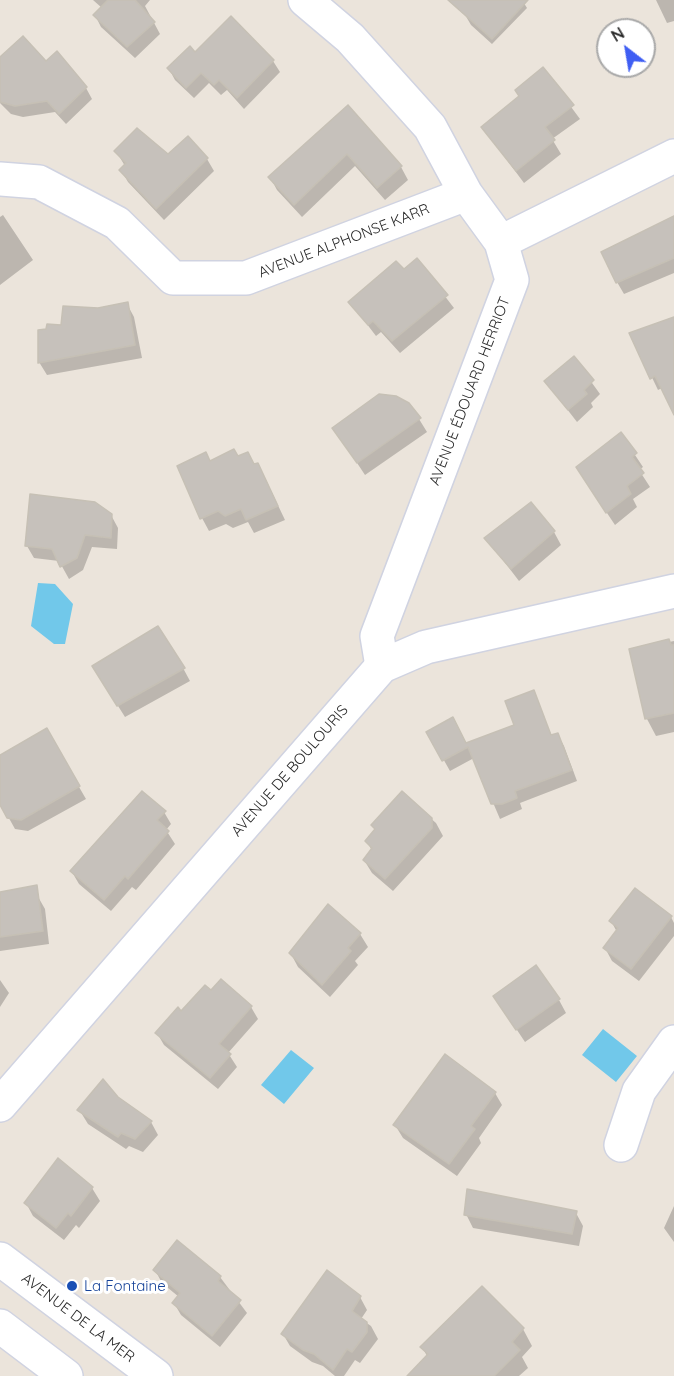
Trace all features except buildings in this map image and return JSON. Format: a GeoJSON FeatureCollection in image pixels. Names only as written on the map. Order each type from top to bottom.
{"type":"FeatureCollection","features":[{"type":"Feature","properties":{"kind":"street","name":"AVENUE ÉDOUARD HERRIOT"},"geometry":{"type":"LineString","coordinates":[[305,0],[350,38],[430,127],[466,194],[501,242],[512,280],[377,636],[382,666]]}},
{"type":"Feature","properties":{"kind":"street"},"geometry":{"type":"LineString","coordinates":[[501,242],[674,156]]}},
{"type":"Feature","properties":{"kind":"street","name":"AVENUE ALPHONSE KARR"},"geometry":{"type":"LineString","coordinates":[[0,179],[39,182],[117,223],[173,278],[246,278],[466,194]]}},
{"type":"Feature","properties":{"kind":"street","name":"AVENUE DE BOULOURIS"},"geometry":{"type":"LineString","coordinates":[[0,1105],[382,666],[426,647],[674,591]]}},
{"type":"Feature","properties":{"kind":"street"},"geometry":{"type":"LineString","coordinates":[[621,1144],[639,1091],[674,1042]]}},
{"type":"Feature","properties":{"kind":"street","name":"AVENUE DE LA MER"},"geometry":{"type":"LineString","coordinates":[[0,1259],[156,1376]]}},
{"type":"Feature","properties":{"kind":"street"},"geometry":{"type":"LineString","coordinates":[[0,1326],[66,1376]]}},
{"type":"Feature","properties":{"kind":"water"},"geometry":{"type":"Polygon","coordinates":[[[38,583],[55,584],[73,604],[65,644],[54,644],[31,626],[38,583]]]}},
{"type":"Feature","properties":{"kind":"water"},"geometry":{"type":"Polygon","coordinates":[[[603,1029],[637,1056],[616,1082],[582,1055],[603,1029]]]}},
{"type":"Feature","properties":{"kind":"water"},"geometry":{"type":"Polygon","coordinates":[[[291,1050],[314,1068],[284,1104],[261,1085],[291,1050]]]}},
{"type":"Feature","properties":{"kind":"place","name":"La Fontaine"},"geometry":{"type":"Point","coordinates":[72,1286]}}]}
